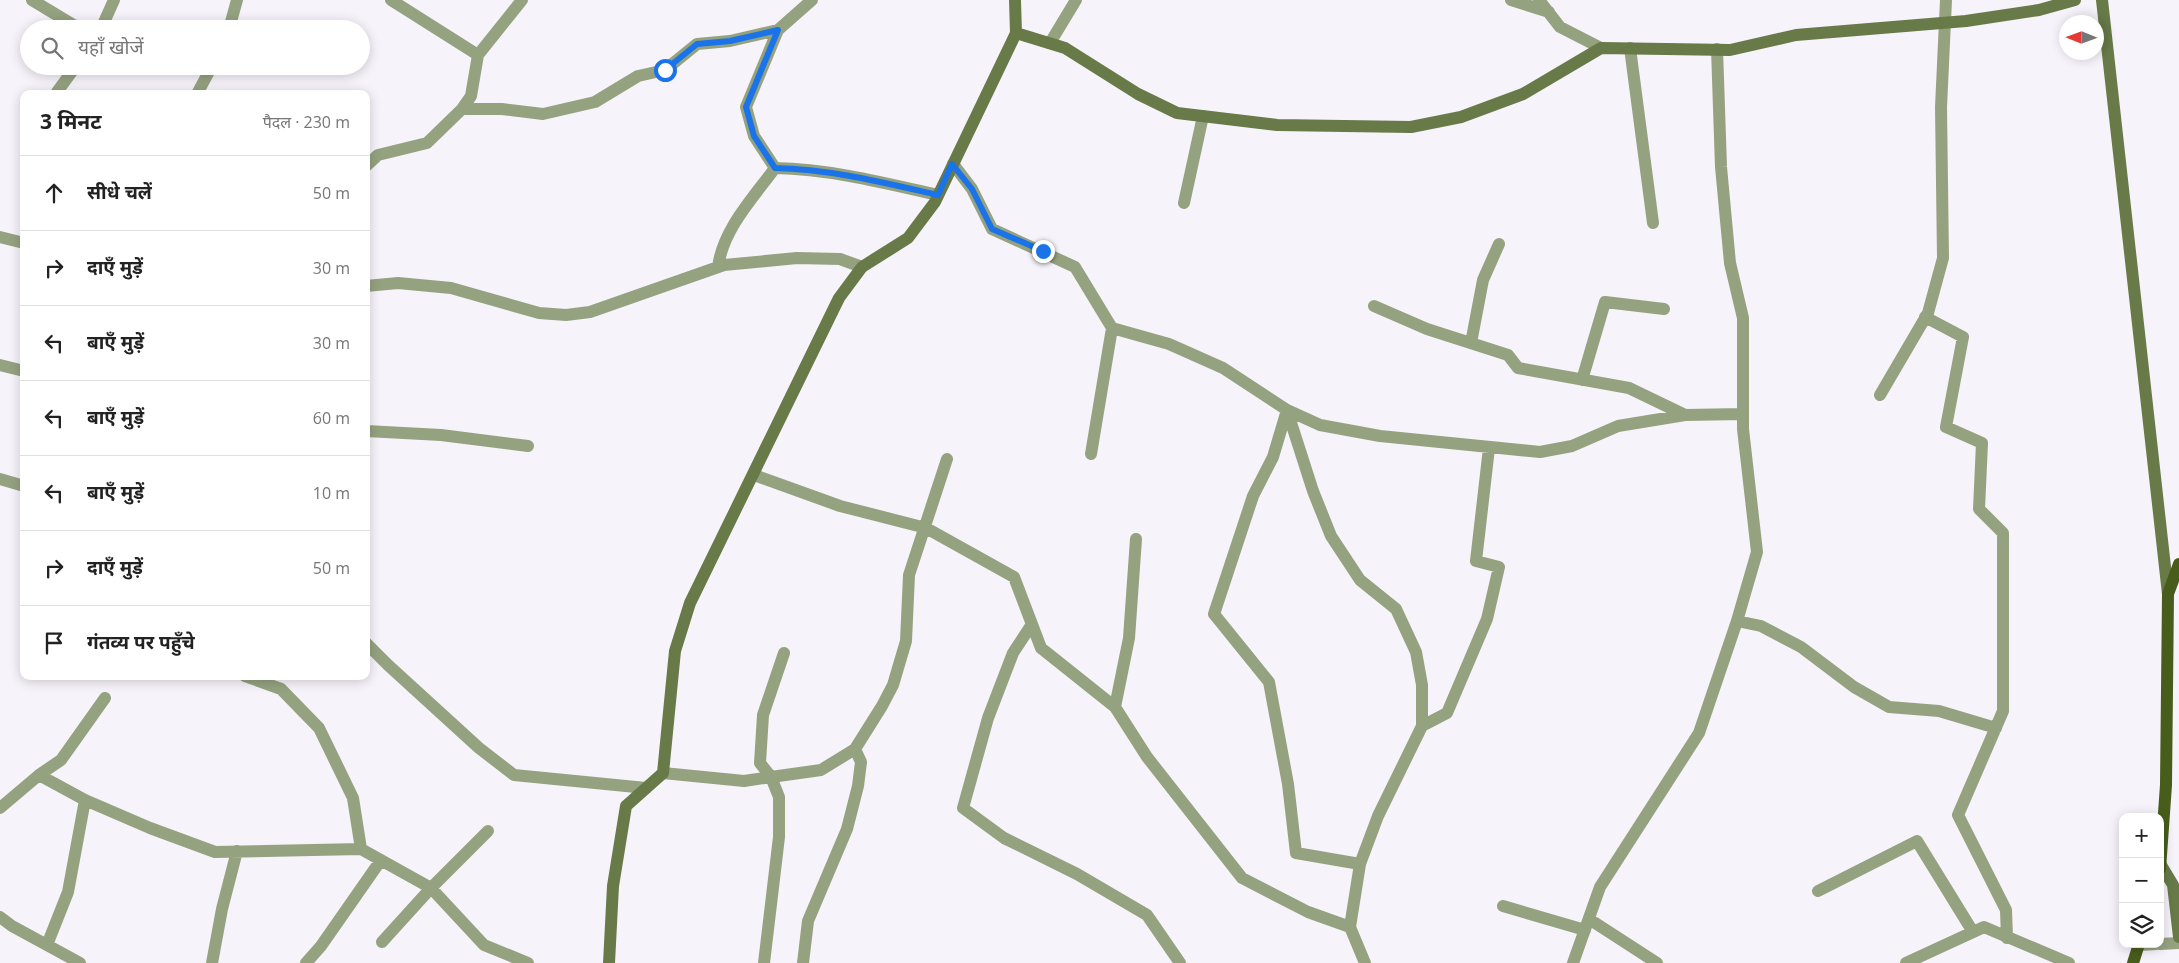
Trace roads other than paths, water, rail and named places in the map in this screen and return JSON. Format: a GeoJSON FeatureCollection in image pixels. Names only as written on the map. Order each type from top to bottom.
{"type":"FeatureCollection","features":[{"type":"Feature","properties":{"kind":"main road"},"geometry":{"type":"LineString","coordinates":[[2162,858],[2166,785],[2168,594],[2179,564]]}},
{"type":"Feature","properties":{"kind":"main road"},"geometry":{"type":"LineString","coordinates":[[2133,963],[2138,948]]}},
{"type":"Feature","properties":{"kind":"street"},"geometry":{"type":"LineString","coordinates":[[32,0],[65,20]]}},
{"type":"Feature","properties":{"kind":"street"},"geometry":{"type":"LineString","coordinates":[[105,20],[114,0]]}},
{"type":"Feature","properties":{"kind":"street"},"geometry":{"type":"LineString","coordinates":[[231,20],[237,0]]}},
{"type":"Feature","properties":{"kind":"street"},"geometry":{"type":"LineString","coordinates":[[391,0],[478,55]]}},
{"type":"Feature","properties":{"kind":"street"},"geometry":{"type":"LineString","coordinates":[[370,162],[378,155],[427,143],[462,109],[472,96],[478,55],[522,0]]}},
{"type":"Feature","properties":{"kind":"street"},"geometry":{"type":"LineString","coordinates":[[775,168],[754,136],[746,107],[778,30],[812,0]]}},
{"type":"Feature","properties":{"kind":"street"},"geometry":{"type":"LineString","coordinates":[[663,774],[675,651],[690,603],[839,298],[862,267],[908,238],[938,195],[1016,33],[1015,0]]}},
{"type":"Feature","properties":{"kind":"street"},"geometry":{"type":"LineString","coordinates":[[1050,43],[1076,0]]}},
{"type":"Feature","properties":{"kind":"street"},"geometry":{"type":"LineString","coordinates":[[1511,0],[1548,12]]}},
{"type":"Feature","properties":{"kind":"street"},"geometry":{"type":"LineString","coordinates":[[1539,0],[1560,27],[1601,48],[1730,50],[1796,36],[1946,23],[2039,10],[2074,0]]}},
{"type":"Feature","properties":{"kind":"street"},"geometry":{"type":"LineString","coordinates":[[1880,395],[1925,317],[1943,258],[1942,107],[1946,0]]}},
{"type":"Feature","properties":{"kind":"street"},"geometry":{"type":"LineString","coordinates":[[2102,0],[2168,594]]}},
{"type":"Feature","properties":{"kind":"street"},"geometry":{"type":"LineString","coordinates":[[462,109],[502,109],[544,114],[596,102],[638,76],[665,70],[697,44],[730,41],[778,30]]}},
{"type":"Feature","properties":{"kind":"street"},"geometry":{"type":"LineString","coordinates":[[1016,33],[1065,48],[1138,94],[1177,113],[1277,125],[1411,127],[1461,117],[1523,94],[1601,48]]}},
{"type":"Feature","properties":{"kind":"street"},"geometry":{"type":"LineString","coordinates":[[1630,48],[1653,223]]}},
{"type":"Feature","properties":{"kind":"street"},"geometry":{"type":"LineString","coordinates":[[1573,963],[1600,887],[1699,733],[1737,621],[1757,552],[1743,414],[1743,318],[1730,263],[1721,167],[1717,49]]}},
{"type":"Feature","properties":{"kind":"street"},"geometry":{"type":"LineString","coordinates":[[58,90],[69,75]]}},
{"type":"Feature","properties":{"kind":"street"},"geometry":{"type":"LineString","coordinates":[[199,90],[207,75]]}},
{"type":"Feature","properties":{"kind":"street"},"geometry":{"type":"LineString","coordinates":[[1184,203],[1203,116]]}},
{"type":"Feature","properties":{"kind":"street"},"geometry":{"type":"LineString","coordinates":[[952,164],[972,189],[992,229],[1074,267],[1112,328],[1091,454]]}},
{"type":"Feature","properties":{"kind":"street"},"geometry":{"type":"LineString","coordinates":[[775,168],[796,168],[877,181],[938,195]]}},
{"type":"Feature","properties":{"kind":"street"},"geometry":{"type":"LineString","coordinates":[[718,267],[720,251],[732,228],[775,168]]}},
{"type":"Feature","properties":{"kind":"street"},"geometry":{"type":"LineString","coordinates":[[0,237],[20,242]]}},
{"type":"Feature","properties":{"kind":"street"},"geometry":{"type":"LineString","coordinates":[[1471,343],[1482,280],[1499,244]]}},
{"type":"Feature","properties":{"kind":"street"},"geometry":{"type":"LineString","coordinates":[[370,286],[398,283],[451,288],[539,313],[566,315],[590,312],[718,267],[797,258],[840,258],[862,267]]}},
{"type":"Feature","properties":{"kind":"street"},"geometry":{"type":"LineString","coordinates":[[1582,380],[1605,302],[1664,309]]}},
{"type":"Feature","properties":{"kind":"street"},"geometry":{"type":"LineString","coordinates":[[1374,306],[1427,328],[1508,355],[1518,368],[1629,388],[1685,416]]}},
{"type":"Feature","properties":{"kind":"street"},"geometry":{"type":"LineString","coordinates":[[1925,317],[1963,337],[1946,427],[1982,443],[1979,509],[2003,533],[2003,711],[1958,815],[2006,910],[2007,938]]}},
{"type":"Feature","properties":{"kind":"street"},"geometry":{"type":"LineString","coordinates":[[1112,328],[1169,344],[1223,368],[1287,410],[1320,425],[1380,436],[1540,452],[1572,446],[1618,426],[1685,416],[1743,414]]}},
{"type":"Feature","properties":{"kind":"street"},"geometry":{"type":"LineString","coordinates":[[0,365],[20,370]]}},
{"type":"Feature","properties":{"kind":"street"},"geometry":{"type":"LineString","coordinates":[[1287,410],[1313,491],[1331,536],[1360,580],[1396,609],[1416,652],[1422,685],[1422,726],[1378,816],[1360,864],[1350,927],[1365,963]]}},
{"type":"Feature","properties":{"kind":"street"},"geometry":{"type":"LineString","coordinates":[[1287,410],[1273,457],[1253,496],[1214,614],[1269,682],[1288,784],[1296,853],[1360,864]]}},
{"type":"Feature","properties":{"kind":"street"},"geometry":{"type":"LineString","coordinates":[[370,431],[441,435],[528,446]]}},
{"type":"Feature","properties":{"kind":"street"},"geometry":{"type":"LineString","coordinates":[[1422,726],[1447,713],[1487,619],[1499,567],[1476,561],[1489,448]]}},
{"type":"Feature","properties":{"kind":"street"},"geometry":{"type":"LineString","coordinates":[[609,963],[613,886],[626,806],[646,788],[663,774],[744,780],[821,770],[855,749],[882,706],[892,685],[906,641],[909,575],[926,528],[947,459]]}},
{"type":"Feature","properties":{"kind":"street"},"geometry":{"type":"LineString","coordinates":[[754,475],[840,506],[926,528],[1014,577],[1041,648],[1116,706],[1147,757],[1242,878],[1308,912],[1350,927]]}},
{"type":"Feature","properties":{"kind":"street"},"geometry":{"type":"LineString","coordinates":[[0,479],[20,485]]}},
{"type":"Feature","properties":{"kind":"street"},"geometry":{"type":"LineString","coordinates":[[1116,706],[1129,638],[1136,539]]}},
{"type":"Feature","properties":{"kind":"street"},"geometry":{"type":"LineString","coordinates":[[1737,621],[1761,626],[1801,647],[1854,686],[1889,707],[1939,711],[1996,728]]}},
{"type":"Feature","properties":{"kind":"street"},"geometry":{"type":"LineString","coordinates":[[1032,624],[1013,653],[988,718],[963,808],[1004,838],[1077,874],[1147,915],[1180,963]]}},
{"type":"Feature","properties":{"kind":"street"},"geometry":{"type":"LineString","coordinates":[[370,647],[479,748],[514,775],[646,788]]}},
{"type":"Feature","properties":{"kind":"street"},"geometry":{"type":"LineString","coordinates":[[764,963],[779,837],[779,797],[771,777],[760,763],[763,716],[784,653]]}},
{"type":"Feature","properties":{"kind":"street"},"geometry":{"type":"LineString","coordinates":[[257,680],[281,689],[319,728],[353,798],[361,849]]}},
{"type":"Feature","properties":{"kind":"street"},"geometry":{"type":"LineString","coordinates":[[0,808],[39,775],[61,760],[104,698]]}},
{"type":"Feature","properties":{"kind":"street"},"geometry":{"type":"LineString","coordinates":[[803,963],[808,921],[847,829],[858,786],[861,762],[855,749]]}},
{"type":"Feature","properties":{"kind":"street"},"geometry":{"type":"LineString","coordinates":[[39,775],[85,800],[150,828],[215,852],[361,849],[431,888],[484,945],[504,958],[528,963]]}},
{"type":"Feature","properties":{"kind":"street"},"geometry":{"type":"LineString","coordinates":[[47,945],[68,892],[85,800]]}},
{"type":"Feature","properties":{"kind":"street"},"geometry":{"type":"LineString","coordinates":[[382,942],[431,888],[488,831]]}},
{"type":"Feature","properties":{"kind":"street"},"geometry":{"type":"LineString","coordinates":[[1818,891],[1916,841],[1973,932]]}},
{"type":"Feature","properties":{"kind":"street"},"geometry":{"type":"LineString","coordinates":[[212,963],[222,909],[237,851]]}},
{"type":"Feature","properties":{"kind":"street"},"geometry":{"type":"LineString","coordinates":[[306,963],[322,946],[381,860]]}},
{"type":"Feature","properties":{"kind":"street"},"geometry":{"type":"LineString","coordinates":[[2164,872],[2173,885],[2179,937]]}},
{"type":"Feature","properties":{"kind":"street"},"geometry":{"type":"LineString","coordinates":[[1503,906],[1587,925],[1658,963]]}},
{"type":"Feature","properties":{"kind":"street"},"geometry":{"type":"LineString","coordinates":[[0,917],[12,926],[80,963]]}},
{"type":"Feature","properties":{"kind":"street"},"geometry":{"type":"LineString","coordinates":[[1906,963],[1984,927],[2069,963]]}},
{"type":"Feature","properties":{"kind":"street"},"geometry":{"type":"LineString","coordinates":[[2164,944],[2179,943]]}}]}
